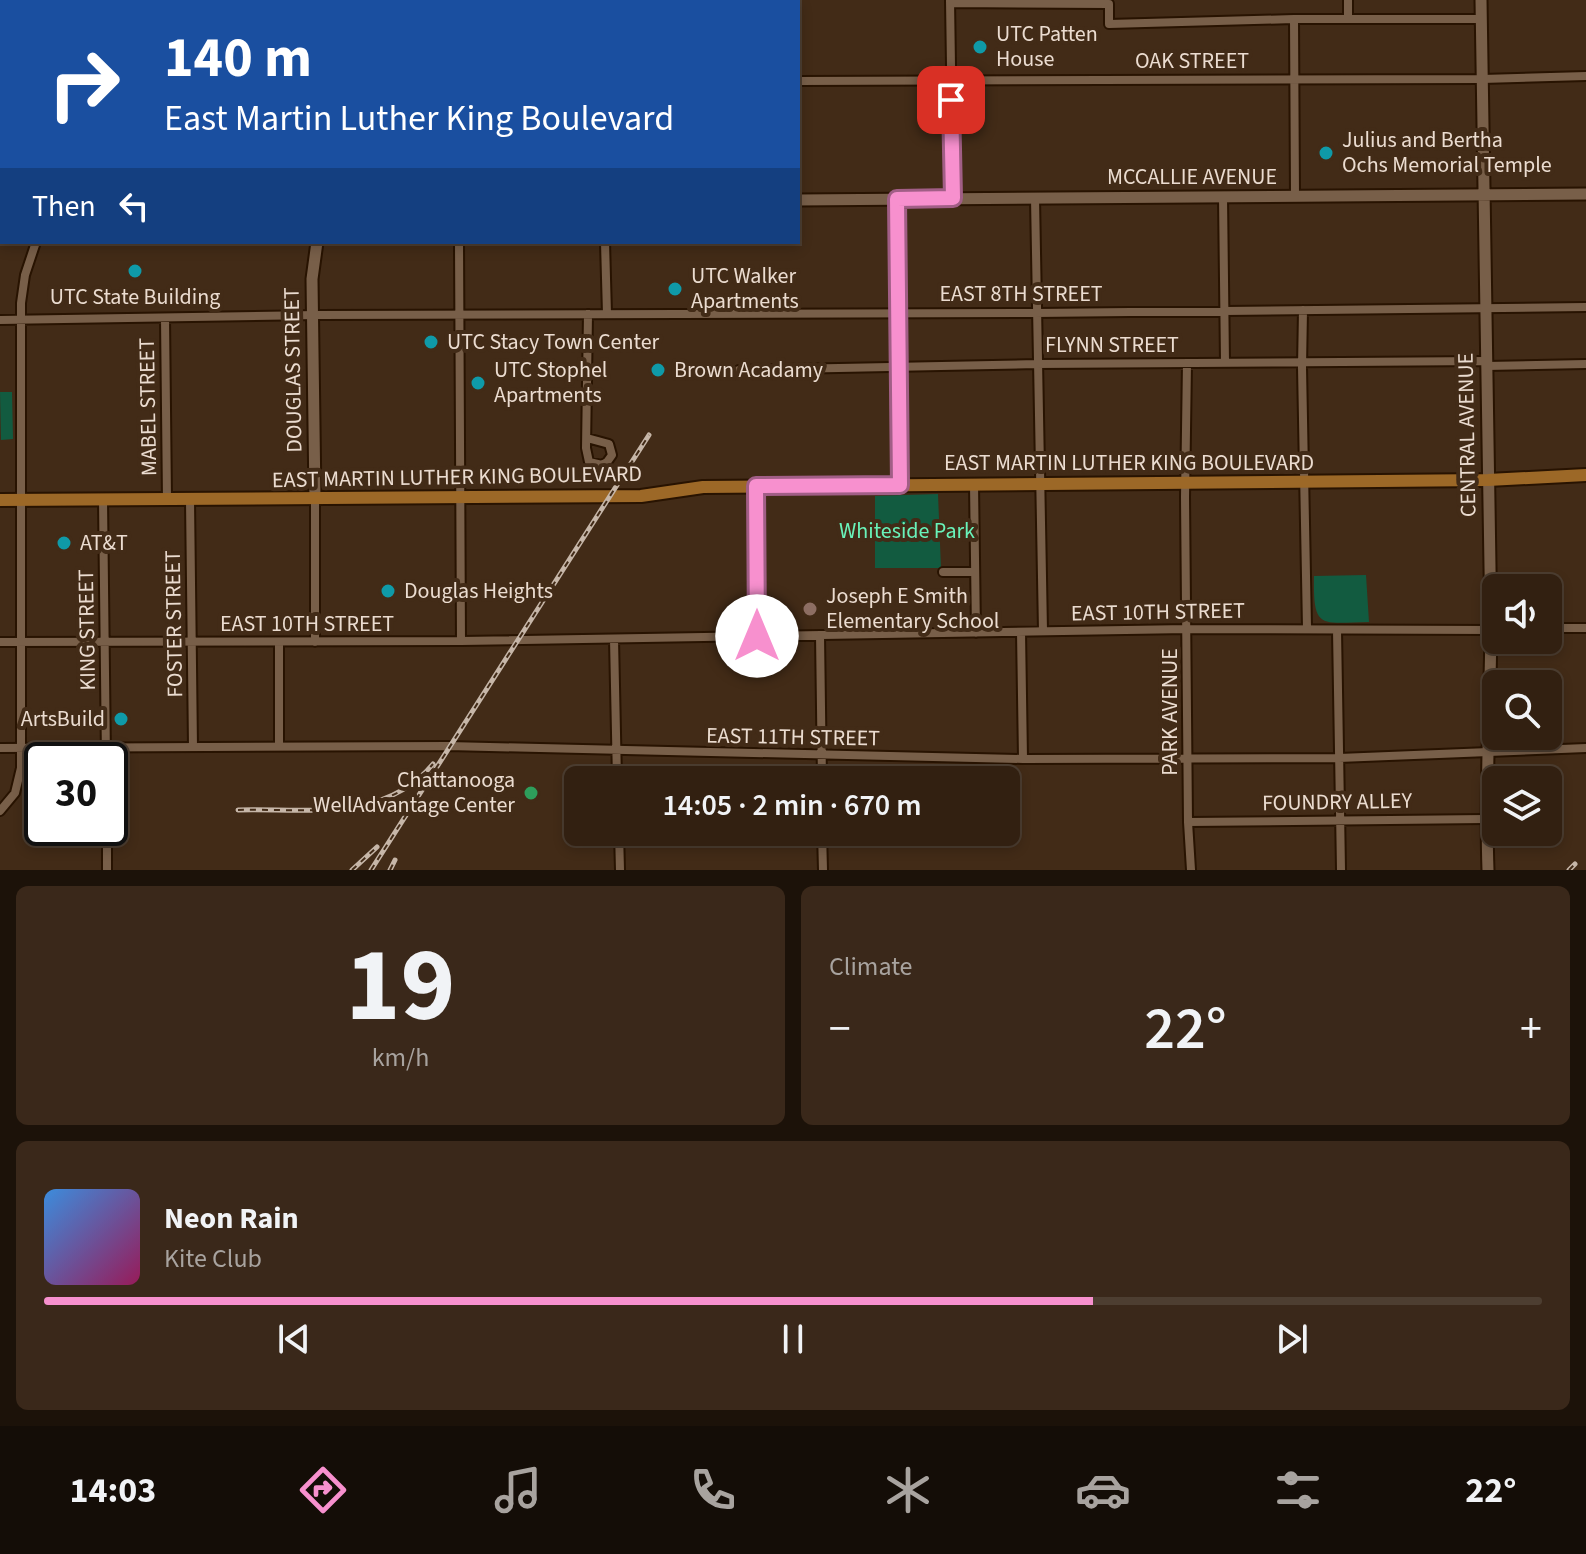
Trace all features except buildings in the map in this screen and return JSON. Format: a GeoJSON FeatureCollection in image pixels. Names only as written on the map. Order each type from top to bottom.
{"type":"FeatureCollection","features":[{"type":"Feature","properties":{"kind":"main road","name":"CENTRAL AVENUE"},"geometry":{"type":"LineString","coordinates":[[1481,0],[1491,574]]}},
{"type":"Feature","properties":{"kind":"main road","name":"MCCALLIE AVENUE"},"geometry":{"type":"LineString","coordinates":[[800,200],[1586,194]]}},
{"type":"Feature","properties":{"kind":"main road","name":"DOUGLAS STREET"},"geometry":{"type":"LineString","coordinates":[[315,499],[312,279],[317,244]]}},
{"type":"Feature","properties":{"kind":"main road","name":"EAST MARTIN LUTHER KING BOULEVARD"},"geometry":{"type":"LineString","coordinates":[[0,500],[641,496],[703,487],[1488,480],[1586,475]]}},
{"type":"Feature","properties":{"kind":"main road","name":"CENTRAL AVENUE"},"geometry":{"type":"LineString","coordinates":[[1488,766],[1492,654]]}},
{"type":"Feature","properties":{"kind":"main road","name":"CENTRAL AVENUE"},"geometry":{"type":"LineString","coordinates":[[1487,846],[1488,870]]}},
{"type":"Feature","properties":{"kind":"street"},"geometry":{"type":"LineString","coordinates":[[1348,0],[1348,19]]}},
{"type":"Feature","properties":{"kind":"street"},"geometry":{"type":"LineString","coordinates":[[953,198],[950,1],[1109,4],[1109,24],[1294,19],[1482,19]]}},
{"type":"Feature","properties":{"kind":"street"},"geometry":{"type":"LineString","coordinates":[[1294,19],[1295,196]]}},
{"type":"Feature","properties":{"kind":"street","name":"OAK STREET"},"geometry":{"type":"LineString","coordinates":[[800,81],[1586,76]]}},
{"type":"Feature","properties":{"kind":"street"},"geometry":{"type":"LineString","coordinates":[[1223,197],[1225,362]]}},
{"type":"Feature","properties":{"kind":"street"},"geometry":{"type":"LineString","coordinates":[[1035,198],[1043,631]]}},
{"type":"Feature","properties":{"kind":"street"},"geometry":{"type":"LineString","coordinates":[[897,199],[900,485]]}},
{"type":"Feature","properties":{"kind":"street"},"geometry":{"type":"LineString","coordinates":[[0,811],[15,793],[20,781],[21,320],[22,289],[35,244]]}},
{"type":"Feature","properties":{"kind":"street"},"geometry":{"type":"LineString","coordinates":[[459,244],[461,641]]}},
{"type":"Feature","properties":{"kind":"street"},"geometry":{"type":"LineString","coordinates":[[605,244],[607,314]]}},
{"type":"Feature","properties":{"kind":"street","name":"EAST 8TH STREET"},"geometry":{"type":"LineString","coordinates":[[312,315],[1036,313],[1586,307]]}},
{"type":"Feature","properties":{"kind":"street"},"geometry":{"type":"LineString","coordinates":[[1303,310],[1307,628]]}},
{"type":"Feature","properties":{"kind":"street"},"geometry":{"type":"LineString","coordinates":[[587,438],[588,314]]}},
{"type":"Feature","properties":{"kind":"street","name":"MABEL STREET"},"geometry":{"type":"LineString","coordinates":[[167,500],[165,318],[312,315]]}},
{"type":"Feature","properties":{"kind":"street"},"geometry":{"type":"LineString","coordinates":[[0,320],[165,318]]}},
{"type":"Feature","properties":{"kind":"street","name":"FLYNN STREET"},"geometry":{"type":"LineString","coordinates":[[739,370],[1225,362],[1586,364]]}},
{"type":"Feature","properties":{"kind":"street","name":"PARK AVENUE"},"geometry":{"type":"LineString","coordinates":[[1187,363],[1185,497],[1191,870]]}},
{"type":"Feature","properties":{"kind":"street"},"geometry":{"type":"LineString","coordinates":[[974,484],[976,633]]}},
{"type":"Feature","properties":{"kind":"street"},"geometry":{"type":"LineString","coordinates":[[756,486],[757,636]]}},
{"type":"Feature","properties":{"kind":"street","name":"KING STREET"},"geometry":{"type":"LineString","coordinates":[[103,499],[106,742]]}},
{"type":"Feature","properties":{"kind":"street","name":"DOUGLAS STREET"},"geometry":{"type":"LineString","coordinates":[[315,499],[315,642]]}},
{"type":"Feature","properties":{"kind":"street","name":"FOSTER STREET"},"geometry":{"type":"LineString","coordinates":[[190,500],[193,747]]}},
{"type":"Feature","properties":{"kind":"street"},"geometry":{"type":"LineString","coordinates":[[943,572],[974,572]]}},
{"type":"Feature","properties":{"kind":"street","name":"EAST 10TH STREET"},"geometry":{"type":"LineString","coordinates":[[0,642],[461,641],[1307,628],[1482,630]]}},
{"type":"Feature","properties":{"kind":"street"},"geometry":{"type":"LineString","coordinates":[[1562,628],[1586,628]]}},
{"type":"Feature","properties":{"kind":"street"},"geometry":{"type":"LineString","coordinates":[[1337,630],[1341,870]]}},
{"type":"Feature","properties":{"kind":"street"},"geometry":{"type":"LineString","coordinates":[[1021,632],[1023,759]]}},
{"type":"Feature","properties":{"kind":"street"},"geometry":{"type":"LineString","coordinates":[[820,635],[821,766]]}},
{"type":"Feature","properties":{"kind":"street"},"geometry":{"type":"LineString","coordinates":[[614,639],[616,766]]}},
{"type":"Feature","properties":{"kind":"street"},"geometry":{"type":"LineString","coordinates":[[279,642],[279,746]]}},
{"type":"Feature","properties":{"kind":"street","name":"EAST 11TH STREET"},"geometry":{"type":"LineString","coordinates":[[128,747],[448,746],[1023,759],[1339,758],[1586,748]]}},
{"type":"Feature","properties":{"kind":"street","name":"EAST 11TH STREET"},"geometry":{"type":"LineString","coordinates":[[0,748],[22,748]]}},
{"type":"Feature","properties":{"kind":"street","name":"FOUNDRY ALLEY"},"geometry":{"type":"LineString","coordinates":[[1188,822],[1482,819]]}},
{"type":"Feature","properties":{"kind":"street"},"geometry":{"type":"LineString","coordinates":[[107,846],[107,870]]}},
{"type":"Feature","properties":{"kind":"street"},"geometry":{"type":"LineString","coordinates":[[619,846],[620,870]]}},
{"type":"Feature","properties":{"kind":"street"},"geometry":{"type":"LineString","coordinates":[[822,846],[823,870]]}},
{"type":"Feature","properties":{"kind":"green space"},"geometry":{"type":"Polygon","coordinates":[[[0,392],[12,392],[13,439],[1,440],[0,392]]]}},
{"type":"Feature","properties":{"kind":"green space","name":"Whiteside Park"},"geometry":{"type":"Polygon","coordinates":[[[938,494],[941,568],[875,568],[875,496],[938,494]]]}},
{"type":"Feature","properties":{"kind":"green space"},"geometry":{"type":"Polygon","coordinates":[[[1366,575],[1369,622],[1330,622],[1318,615],[1314,576],[1366,575]]]}},
{"type":"Feature","properties":{"kind":"railway"},"geometry":{"type":"LineString","coordinates":[[371,870],[649,435]]}},
{"type":"Feature","properties":{"kind":"railway"},"geometry":{"type":"LineString","coordinates":[[238,810],[316,810],[367,804],[391,796],[413,783],[433,764]]}},
{"type":"Feature","properties":{"kind":"railway"},"geometry":{"type":"LineString","coordinates":[[352,870],[377,847]]}},
{"type":"Feature","properties":{"kind":"railway"},"geometry":{"type":"LineString","coordinates":[[390,870],[395,860]]}},
{"type":"Feature","properties":{"kind":"railway"},"geometry":{"type":"LineString","coordinates":[[1569,870],[1575,864]]}},
{"type":"Feature","properties":{"kind":"place","name":"UTC Patten House"},"geometry":{"type":"Point","coordinates":[980,47]}},
{"type":"Feature","properties":{"kind":"place","name":"Julius and Bertha Ochs Memorial Temple"},"geometry":{"type":"Point","coordinates":[1326,153]}},
{"type":"Feature","properties":{"kind":"place","name":"UTC State Building"},"geometry":{"type":"Point","coordinates":[135,271]}},
{"type":"Feature","properties":{"kind":"place","name":"UTC Walker Apartments"},"geometry":{"type":"Point","coordinates":[675,289]}},
{"type":"Feature","properties":{"kind":"place","name":"UTC Stacy Town Center"},"geometry":{"type":"Point","coordinates":[431,342]}},
{"type":"Feature","properties":{"kind":"place","name":"Brown Acadamy"},"geometry":{"type":"Point","coordinates":[658,370]}},
{"type":"Feature","properties":{"kind":"place","name":"UTC Stophel Apartments"},"geometry":{"type":"Point","coordinates":[478,383]}},
{"type":"Feature","properties":{"kind":"place","name":"AT&T"},"geometry":{"type":"Point","coordinates":[64,543]}},
{"type":"Feature","properties":{"kind":"place","name":"Douglas Heights"},"geometry":{"type":"Point","coordinates":[388,591]}},
{"type":"Feature","properties":{"kind":"place","name":"Joseph E Smith Elementary School"},"geometry":{"type":"Point","coordinates":[810,609]}},
{"type":"Feature","properties":{"kind":"place","name":"ArtsBuild"},"geometry":{"type":"Point","coordinates":[121,719]}},
{"type":"Feature","properties":{"kind":"place","name":"Chattanooga WellAdvantage Center"},"geometry":{"type":"Point","coordinates":[531,793]}},
{"type":"Feature","properties":{"kind":"route"},"geometry":{"type":"LineString","coordinates":[[757,636],[756,486],[900,485],[897,199],[953,198],[951,100]]}}]}
